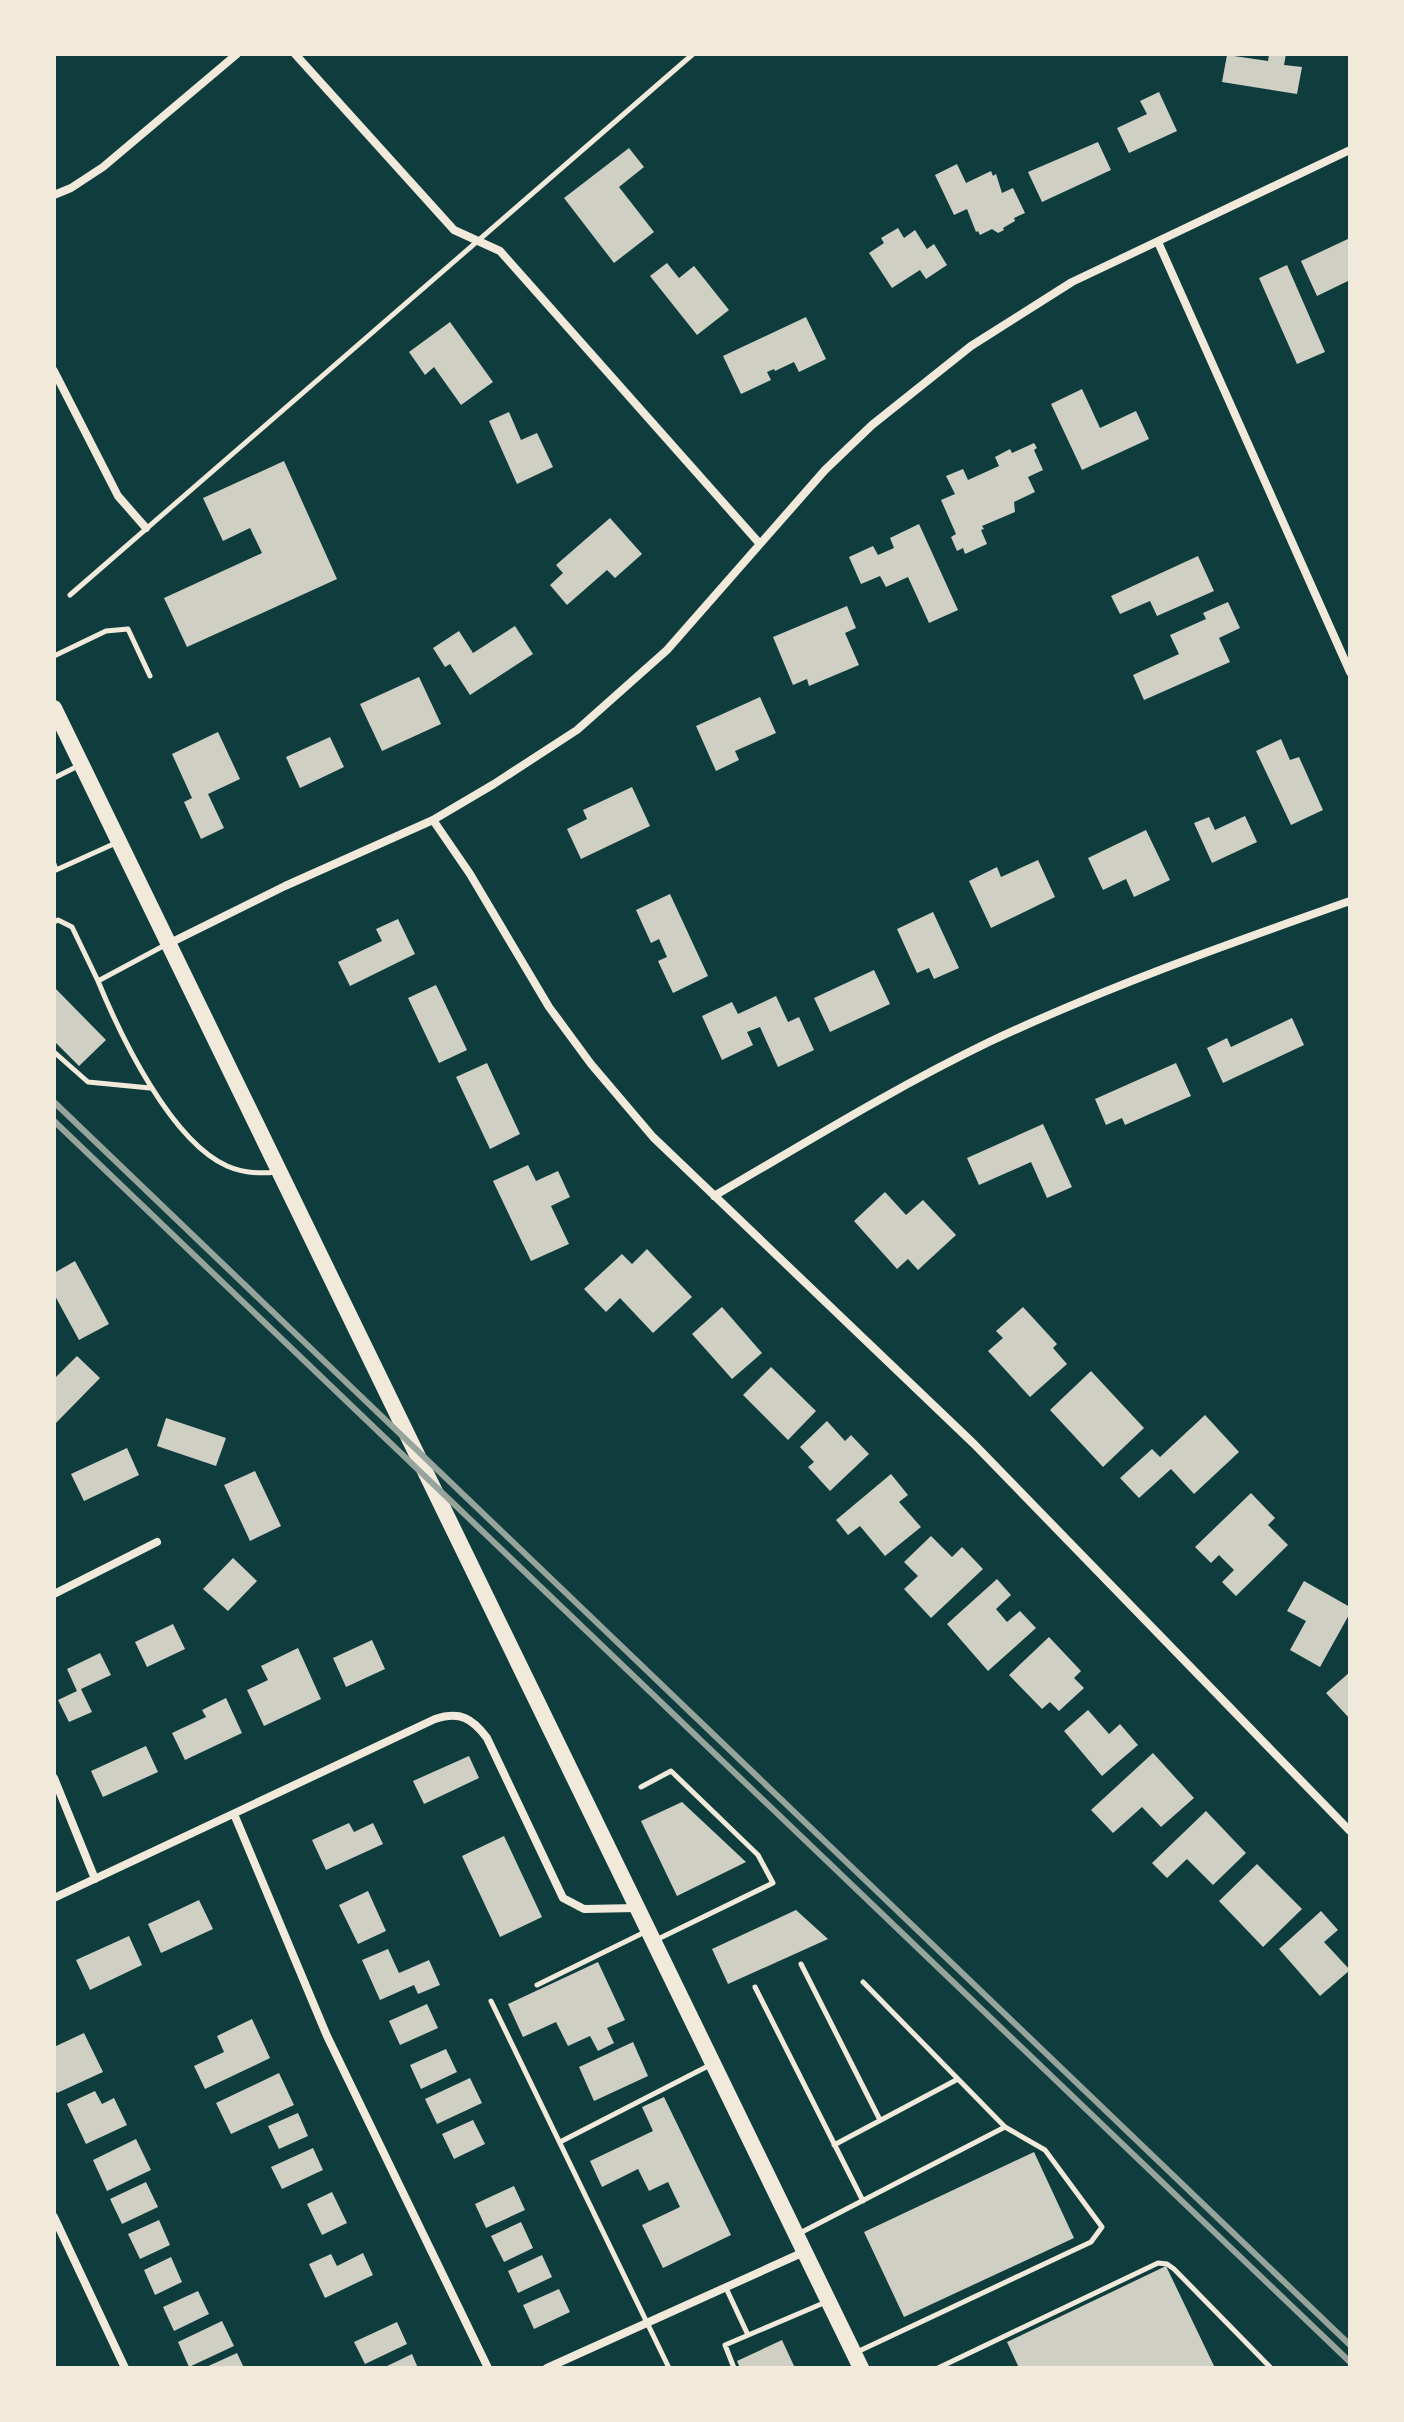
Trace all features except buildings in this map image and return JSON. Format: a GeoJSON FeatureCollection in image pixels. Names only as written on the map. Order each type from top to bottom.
{"type":"FeatureCollection","features":[{"type":"Feature","properties":{"kind":"main road"},"geometry":{"type":"LineString","coordinates":[[55,714],[805,2251],[856,2363]]}},
{"type":"Feature","properties":{"kind":"street"},"geometry":{"type":"LineString","coordinates":[[54,195],[103,167],[237,54]]}},
{"type":"Feature","properties":{"kind":"street"},"geometry":{"type":"LineString","coordinates":[[295,54],[454,230],[500,251],[760,544]]}},
{"type":"Feature","properties":{"kind":"street"},"geometry":{"type":"LineString","coordinates":[[168,944],[285,886],[433,820],[494,784],[588,721],[667,650],[825,470],[872,425],[971,346],[1072,282],[1350,150]]}},
{"type":"Feature","properties":{"kind":"street"},"geometry":{"type":"LineString","coordinates":[[1158,242],[1350,672]]}},
{"type":"Feature","properties":{"kind":"street"},"geometry":{"type":"LineString","coordinates":[[54,371],[118,496],[146,528]]}},
{"type":"Feature","properties":{"kind":"street"},"geometry":{"type":"LineString","coordinates":[[433,820],[470,874],[549,1007],[591,1064],[653,1137],[974,1444],[1350,1831]]}},
{"type":"Feature","properties":{"kind":"street"},"geometry":{"type":"LineString","coordinates":[[714,1196],[908,1083],[990,1042],[1179,961],[1350,901]]}},
{"type":"Feature","properties":{"kind":"street"},"geometry":{"type":"LineString","coordinates":[[54,1594],[157,1542]]}},
{"type":"Feature","properties":{"kind":"street"},"geometry":{"type":"LineString","coordinates":[[54,1898],[435,1719],[452,1714],[466,1716],[478,1725],[487,1738],[563,1898],[584,1909],[637,1908]]}},
{"type":"Feature","properties":{"kind":"street"},"geometry":{"type":"LineString","coordinates":[[54,1778],[95,1879]]}},
{"type":"Feature","properties":{"kind":"street"},"geometry":{"type":"LineString","coordinates":[[234,1814],[327,2036],[488,2368]]}},
{"type":"Feature","properties":{"kind":"street"},"geometry":{"type":"LineString","coordinates":[[54,2217],[125,2368]]}},
{"type":"Feature","properties":{"kind":"street"},"geometry":{"type":"LineString","coordinates":[[547,2368],[805,2251]]}},
{"type":"Feature","properties":{"kind":"lane"},"geometry":{"type":"LineString","coordinates":[[70,595],[693,54]]}},
{"type":"Feature","properties":{"kind":"lane"},"geometry":{"type":"LineString","coordinates":[[54,656],[106,631],[128,629],[150,676]]}},
{"type":"Feature","properties":{"kind":"lane"},"geometry":{"type":"LineString","coordinates":[[54,778],[81,764]]}},
{"type":"Feature","properties":{"kind":"lane"},"geometry":{"type":"LineString","coordinates":[[55,868],[119,842]]}},
{"type":"Feature","properties":{"kind":"lane"},"geometry":{"type":"LineString","coordinates":[[55,922],[72,927],[112,1016],[151,1088],[197,1146],[227,1166],[255,1174],[279,1172]]}},
{"type":"Feature","properties":{"kind":"lane"},"geometry":{"type":"LineString","coordinates":[[98,981],[168,944]]}},
{"type":"Feature","properties":{"kind":"lane"},"geometry":{"type":"LineString","coordinates":[[54,1052],[88,1082],[151,1088]]}},
{"type":"Feature","properties":{"kind":"lane"},"geometry":{"type":"LineString","coordinates":[[537,1985],[773,1883],[758,1855],[671,1771],[641,1787]]}},
{"type":"Feature","properties":{"kind":"lane"},"geometry":{"type":"LineString","coordinates":[[801,1964],[880,2120]]}},
{"type":"Feature","properties":{"kind":"lane"},"geometry":{"type":"LineString","coordinates":[[856,2363],[1091,2242],[1102,2227],[1045,2150],[1005,2127],[863,1982]]}},
{"type":"Feature","properties":{"kind":"lane"},"geometry":{"type":"LineString","coordinates":[[755,1987],[863,2201]]}},
{"type":"Feature","properties":{"kind":"lane"},"geometry":{"type":"LineString","coordinates":[[491,2001],[669,2368]]}},
{"type":"Feature","properties":{"kind":"lane"},"geometry":{"type":"LineString","coordinates":[[560,2142],[713,2063]]}},
{"type":"Feature","properties":{"kind":"lane"},"geometry":{"type":"LineString","coordinates":[[834,2145],[958,2079]]}},
{"type":"Feature","properties":{"kind":"lane"},"geometry":{"type":"LineString","coordinates":[[797,2235],[1005,2127]]}},
{"type":"Feature","properties":{"kind":"lane"},"geometry":{"type":"LineString","coordinates":[[941,2367],[1158,2263],[1174,2269],[1271,2368]]}},
{"type":"Feature","properties":{"kind":"lane"},"geometry":{"type":"LineString","coordinates":[[726,2287],[748,2335]]}},
{"type":"Feature","properties":{"kind":"lane"},"geometry":{"type":"LineString","coordinates":[[734,2368],[725,2345],[829,2301]]}},
{"type":"Feature","properties":{"kind":"railway"},"geometry":{"type":"LineString","coordinates":[[54,1102],[1350,2345]]}},
{"type":"Feature","properties":{"kind":"railway"},"geometry":{"type":"LineString","coordinates":[[54,1121],[1350,2362]]}}]}
